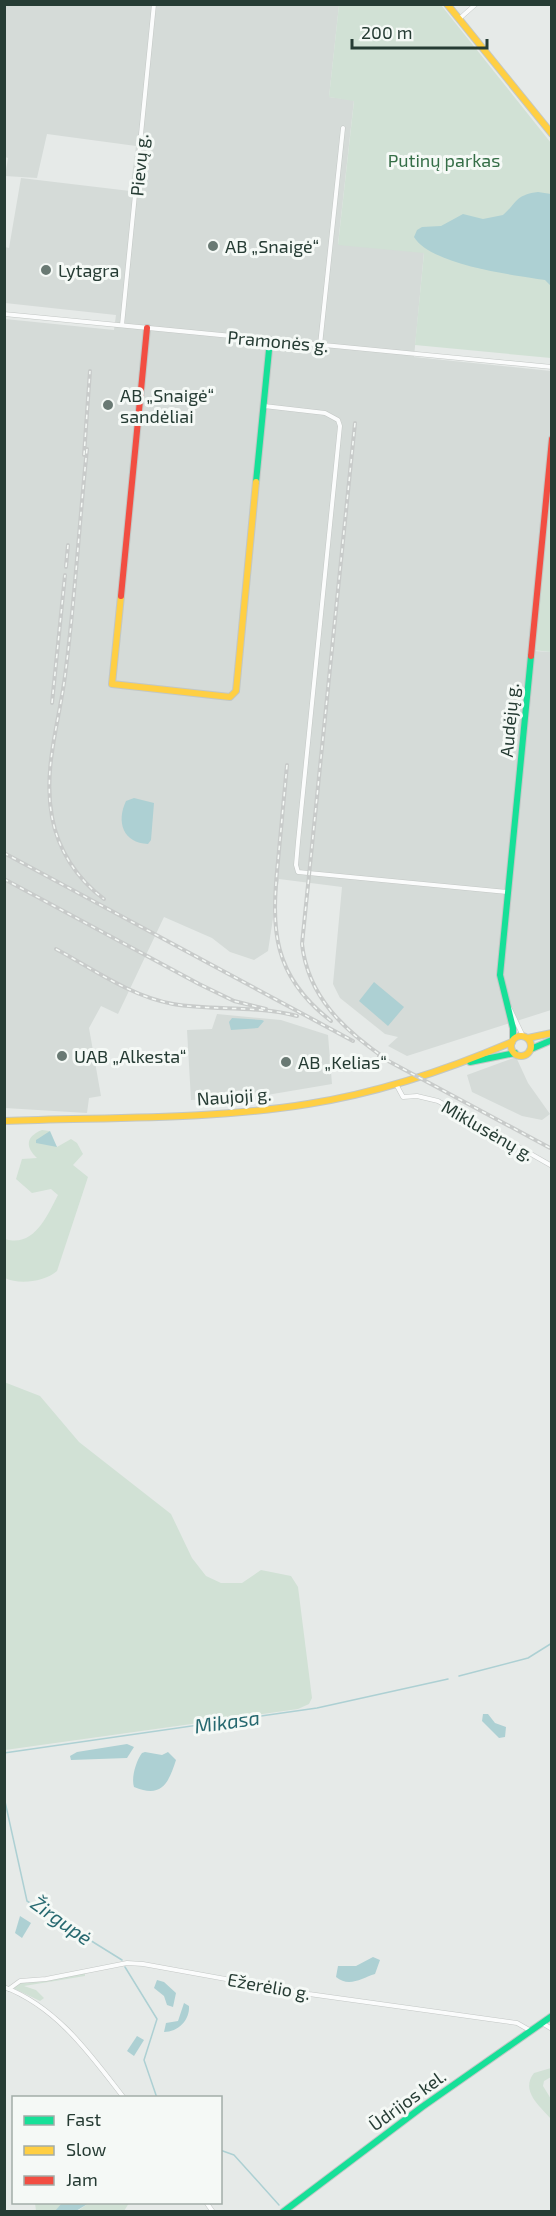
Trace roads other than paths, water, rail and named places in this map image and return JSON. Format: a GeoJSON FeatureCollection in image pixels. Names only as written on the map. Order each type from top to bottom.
{"type":"FeatureCollection","features":[{"type":"Feature","properties":{"kind":"street","name":"Pievų g."},"geometry":{"type":"LineString","coordinates":[[122,325],[154,4]]}},
{"type":"Feature","properties":{"kind":"street"},"geometry":{"type":"LineString","coordinates":[[447,4],[552,134]]}},
{"type":"Feature","properties":{"kind":"street"},"geometry":{"type":"LineString","coordinates":[[459,19],[476,4]]}},
{"type":"Feature","properties":{"kind":"street"},"geometry":{"type":"LineString","coordinates":[[320,345],[343,128]]}},
{"type":"Feature","properties":{"kind":"street","name":"Pramonės g."},"geometry":{"type":"LineString","coordinates":[[4,314],[552,367]]}},
{"type":"Feature","properties":{"kind":"street"},"geometry":{"type":"LineString","coordinates":[[147,328],[112,684],[230,698],[236,691],[270,340]]}},
{"type":"Feature","properties":{"kind":"street"},"geometry":{"type":"LineString","coordinates":[[263,406],[325,414],[338,420],[340,426],[301,810],[296,865],[298,872],[507,892]]}},
{"type":"Feature","properties":{"kind":"street","name":"Audėjų g."},"geometry":{"type":"LineString","coordinates":[[515,1053],[500,975],[552,439]]}},
{"type":"Feature","properties":{"kind":"street","name":"Audėjų g."},"geometry":{"type":"LineString","coordinates":[[507,1003],[525,1037]]}},
{"type":"Feature","properties":{"kind":"street"},"geometry":{"type":"LineString","coordinates":[[552,1033],[525,1037],[531,1049],[552,1040]]}},
{"type":"Feature","properties":{"kind":"street","name":"Naujoji g."},"geometry":{"type":"LineString","coordinates":[[460,1064],[525,1037]]}},
{"type":"Feature","properties":{"kind":"street","name":"Naujoji g."},"geometry":{"type":"LineString","coordinates":[[4,1121],[253,1111],[332,1100],[396,1084],[460,1064],[515,1053],[523,1055],[531,1049]]}},
{"type":"Feature","properties":{"kind":"street","name":"Miklusėnų g."},"geometry":{"type":"LineString","coordinates":[[396,1084],[403,1097],[424,1097],[449,1106],[552,1166]]}},
{"type":"Feature","properties":{"kind":"street","name":"Ežerėlio g."},"geometry":{"type":"LineString","coordinates":[[7,1988],[20,1981],[46,1979],[128,1963],[143,1964],[309,1994],[517,2023],[531,2031]]}},
{"type":"Feature","properties":{"kind":"street"},"geometry":{"type":"LineString","coordinates":[[7,1988],[31,1998],[55,2017],[123,2096]]}},
{"type":"Feature","properties":{"kind":"street","name":"Ūdrijos kel."},"geometry":{"type":"LineString","coordinates":[[283,2211],[422,2107],[552,2016]]}},
{"type":"Feature","properties":{"kind":"street"},"geometry":{"type":"LineString","coordinates":[[542,2023],[552,2029]]}},
{"type":"Feature","properties":{"kind":"water"},"geometry":{"type":"Polygon","coordinates":[[[538,192],[551,194],[551,286],[545,280],[494,272],[454,262],[423,247],[414,237],[417,230],[422,227],[441,226],[463,214],[483,219],[503,215],[521,197],[538,192]]]}},
{"type":"Feature","properties":{"kind":"water"},"geometry":{"type":"Polygon","coordinates":[[[134,798],[154,803],[151,840],[148,844],[133,840],[127,835],[122,824],[126,801],[134,798]]]}},
{"type":"Feature","properties":{"kind":"water"},"geometry":{"type":"Polygon","coordinates":[[[374,982],[404,1007],[388,1026],[359,1001],[374,982]]]}},
{"type":"Feature","properties":{"kind":"water"},"geometry":{"type":"Polygon","coordinates":[[[232,1018],[264,1021],[258,1028],[231,1030],[229,1022],[232,1018]]]}},
{"type":"Feature","properties":{"kind":"water"},"geometry":{"type":"Polygon","coordinates":[[[50,1131],[57,1147],[36,1143],[36,1140],[50,1131]]]}},
{"type":"Feature","properties":{"kind":"water"},"geometry":{"type":"Polygon","coordinates":[[[483,1714],[488,1714],[495,1723],[506,1727],[505,1737],[499,1738],[482,1721],[483,1714]]]}},
{"type":"Feature","properties":{"kind":"water"},"geometry":{"type":"Polygon","coordinates":[[[127,1744],[134,1747],[127,1758],[71,1760],[70,1756],[77,1752],[127,1744]]]}},
{"type":"Feature","properties":{"kind":"water"},"geometry":{"type":"Polygon","coordinates":[[[168,1752],[176,1760],[170,1776],[157,1790],[143,1790],[134,1787],[136,1765],[142,1753],[162,1755],[168,1752]]]}},
{"type":"Feature","properties":{"kind":"water"},"geometry":{"type":"Polygon","coordinates":[[[20,1916],[31,1923],[22,1938],[15,1933],[20,1916]]]}},
{"type":"Feature","properties":{"kind":"water"},"geometry":{"type":"Polygon","coordinates":[[[373,1957],[380,1960],[375,1974],[351,1982],[336,1977],[338,1966],[356,1966],[373,1957]]]}},
{"type":"Feature","properties":{"kind":"water"},"geometry":{"type":"Polygon","coordinates":[[[157,1980],[164,1982],[176,1993],[173,2007],[167,2005],[164,1996],[154,1988],[157,1980]]]}},
{"type":"Feature","properties":{"kind":"water"},"geometry":{"type":"Polygon","coordinates":[[[184,2003],[189,2006],[185,2020],[174,2030],[164,2032],[166,2023],[178,2021],[184,2003]]]}},
{"type":"Feature","properties":{"kind":"water"},"geometry":{"type":"Polygon","coordinates":[[[137,2036],[144,2040],[134,2056],[127,2051],[137,2036]]]}},
{"type":"Feature","properties":{"kind":"water"},"geometry":{"type":"Polygon","coordinates":[[[61,2204],[87,2204],[76,2211],[55,2211],[61,2204]]]}},
{"type":"Feature","properties":{"kind":"waterway","name":"Mikasa"},"geometry":{"type":"LineString","coordinates":[[459,1676],[528,1658],[552,1643]]}},
{"type":"Feature","properties":{"kind":"waterway","name":"Mikasa"},"geometry":{"type":"LineString","coordinates":[[4,1753],[317,1708],[448,1679]]}},
{"type":"Feature","properties":{"kind":"waterway","name":"Žirgupė"},"geometry":{"type":"LineString","coordinates":[[4,1797],[27,1901],[122,1960]]}},
{"type":"Feature","properties":{"kind":"waterway","name":"Žirgupė"},"geometry":{"type":"LineString","coordinates":[[125,1967],[157,2019],[144,2060],[156,2096]]}},
{"type":"Feature","properties":{"kind":"waterway","name":"Žirgupė"},"geometry":{"type":"LineString","coordinates":[[222,2151],[234,2155],[279,2205]]}},
{"type":"Feature","properties":{"kind":"railway"},"geometry":{"type":"LineString","coordinates":[[84,455],[90,371]]}},
{"type":"Feature","properties":{"kind":"railway"},"geometry":{"type":"LineString","coordinates":[[355,423],[302,944],[312,980],[330,1011],[356,1036],[386,1059]]}},
{"type":"Feature","properties":{"kind":"railway"},"geometry":{"type":"LineString","coordinates":[[87,449],[68,648],[49,781],[52,817],[64,852],[77,873],[104,899]]}},
{"type":"Feature","properties":{"kind":"railway"},"geometry":{"type":"LineString","coordinates":[[66,567],[68,545]]}},
{"type":"Feature","properties":{"kind":"railway"},"geometry":{"type":"LineString","coordinates":[[52,703],[65,575]]}},
{"type":"Feature","properties":{"kind":"railway"},"geometry":{"type":"LineString","coordinates":[[287,765],[276,886],[276,930],[286,968],[311,1004],[331,1021]]}},
{"type":"Feature","properties":{"kind":"railway"},"geometry":{"type":"LineString","coordinates":[[4,853],[353,1041]]}},
{"type":"Feature","properties":{"kind":"railway"},"geometry":{"type":"LineString","coordinates":[[4,879],[199,984],[234,1001],[266,1009]]}},
{"type":"Feature","properties":{"kind":"railway"},"geometry":{"type":"LineString","coordinates":[[56,949],[112,981],[157,1000],[188,1006],[266,1010],[297,1016]]}},
{"type":"Feature","properties":{"kind":"railway"},"geometry":{"type":"LineString","coordinates":[[379,1056],[552,1149]]}},
{"type":"Feature","properties":{"kind":"place","name":"AB „Snaigė“"},"geometry":{"type":"Point","coordinates":[213,246]}},
{"type":"Feature","properties":{"kind":"place","name":"Lytagra"},"geometry":{"type":"Point","coordinates":[46,270]}},
{"type":"Feature","properties":{"kind":"place","name":"AB „Snaigė“ sandėliai"},"geometry":{"type":"Point","coordinates":[108,405]}},
{"type":"Feature","properties":{"kind":"place","name":"UAB „Alkesta“"},"geometry":{"type":"Point","coordinates":[62,1056]}},
{"type":"Feature","properties":{"kind":"place","name":"AB „Kelias“"},"geometry":{"type":"Point","coordinates":[286,1062]}},
{"type":"Feature","properties":{"kind":"park label","name":"Putinų parkas"},"geometry":{"type":"Point","coordinates":[444,160]}}]}
